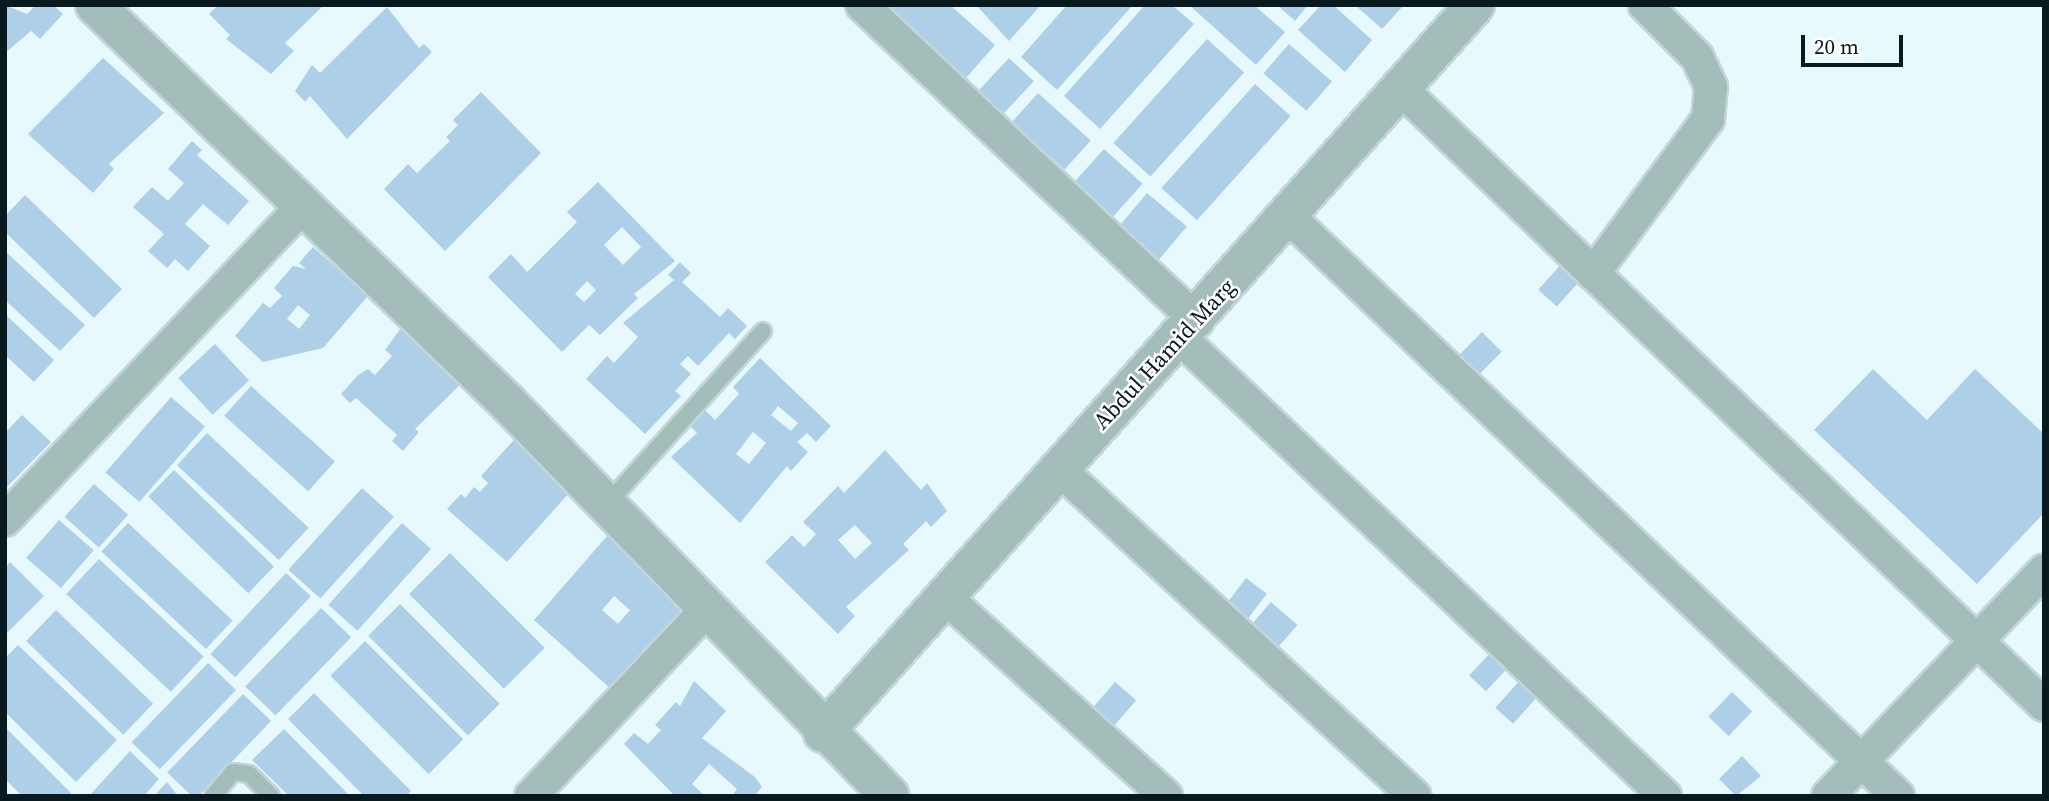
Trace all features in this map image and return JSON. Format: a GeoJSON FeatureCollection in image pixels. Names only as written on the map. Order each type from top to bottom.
{"type":"FeatureCollection","features":[{"type":"Feature","properties":{"kind":"street"},"geometry":{"type":"LineString","coordinates":[[95,5],[301,208],[507,402],[708,609],[823,733],[890,796]]}},
{"type":"Feature","properties":{"kind":"street"},"geometry":{"type":"LineString","coordinates":[[862,5],[1665,796]]}},
{"type":"Feature","properties":{"kind":"street","name":"Abdul Hamid Marg"},"geometry":{"type":"LineString","coordinates":[[823,733],[1187,327],[1290,218],[1475,5]]}},
{"type":"Feature","properties":{"kind":"street"},"geometry":{"type":"LineString","coordinates":[[1593,274],[1707,119],[1712,87],[1697,57],[1645,5]]}},
{"type":"Feature","properties":{"kind":"street"},"geometry":{"type":"LineString","coordinates":[[1402,90],[2044,705]]}},
{"type":"Feature","properties":{"kind":"street"},"geometry":{"type":"LineString","coordinates":[[5,520],[301,208]]}},
{"type":"Feature","properties":{"kind":"street"},"geometry":{"type":"LineString","coordinates":[[1290,218],[1898,796]]}},
{"type":"Feature","properties":{"kind":"street"},"geometry":{"type":"LineString","coordinates":[[1059,469],[1415,796]]}},
{"type":"Feature","properties":{"kind":"street"},"geometry":{"type":"LineString","coordinates":[[1828,796],[2044,571]]}},
{"type":"Feature","properties":{"kind":"street"},"geometry":{"type":"LineString","coordinates":[[944,596],[1166,796]]}},
{"type":"Feature","properties":{"kind":"street"},"geometry":{"type":"LineString","coordinates":[[531,796],[708,609]]}},
{"type":"Feature","properties":{"kind":"lane"},"geometry":{"type":"LineString","coordinates":[[606,505],[763,331]]}},
{"type":"Feature","properties":{"kind":"lane"},"geometry":{"type":"LineString","coordinates":[[213,796],[233,772],[249,774],[271,796]]}},
{"type":"Feature","properties":{"kind":"building"},"geometry":{"type":"Polygon","coordinates":[[[5,5],[27,14],[36,5],[53,5],[63,14],[40,39],[31,31],[5,53],[5,5]]]}},
{"type":"Feature","properties":{"kind":"building"},"geometry":{"type":"Polygon","coordinates":[[[218,5],[324,5],[285,43],[294,51],[271,74],[226,39],[230,35],[209,14],[218,5]]]}},
{"type":"Feature","properties":{"kind":"building"},"geometry":{"type":"Polygon","coordinates":[[[950,5],[995,45],[966,78],[886,7],[950,5]]]}},
{"type":"Feature","properties":{"kind":"building"},"geometry":{"type":"Polygon","coordinates":[[[976,5],[1041,5],[1009,41],[976,5]]]}},
{"type":"Feature","properties":{"kind":"building"},"geometry":{"type":"Polygon","coordinates":[[[1067,5],[1133,5],[1057,90],[1021,57],[1067,5]]]}},
{"type":"Feature","properties":{"kind":"building"},"geometry":{"type":"Polygon","coordinates":[[[1145,5],[1172,5],[1194,24],[1100,129],[1064,96],[1145,5]]]}},
{"type":"Feature","properties":{"kind":"building"},"geometry":{"type":"Polygon","coordinates":[[[1189,5],[1254,5],[1285,32],[1256,65],[1189,5]]]}},
{"type":"Feature","properties":{"kind":"building"},"geometry":{"type":"Polygon","coordinates":[[[1277,5],[1308,5],[1295,21],[1277,5]]]}},
{"type":"Feature","properties":{"kind":"building"},"geometry":{"type":"Polygon","coordinates":[[[1321,5],[1333,5],[1372,40],[1345,72],[1298,30],[1321,5]]]}},
{"type":"Feature","properties":{"kind":"building"},"geometry":{"type":"Polygon","coordinates":[[[1355,5],[1404,5],[1382,29],[1355,5]]]}},
{"type":"Feature","properties":{"kind":"building"},"geometry":{"type":"Polygon","coordinates":[[[387,7],[419,48],[424,44],[432,52],[347,139],[310,96],[305,102],[295,91],[312,65],[320,73],[387,7]]]}},
{"type":"Feature","properties":{"kind":"building"},"geometry":{"type":"Polygon","coordinates":[[[1207,39],[1244,72],[1150,176],[1113,143],[1207,39]]]}},
{"type":"Feature","properties":{"kind":"building"},"geometry":{"type":"Polygon","coordinates":[[[1289,44],[1332,81],[1306,111],[1263,73],[1289,44]]]}},
{"type":"Feature","properties":{"kind":"building"},"geometry":{"type":"Polygon","coordinates":[[[103,58],[164,113],[109,164],[114,169],[93,193],[28,134],[103,58]]]}},
{"type":"Feature","properties":{"kind":"building"},"geometry":{"type":"Polygon","coordinates":[[[1009,58],[1034,81],[1002,116],[977,92],[1009,58]]]}},
{"type":"Feature","properties":{"kind":"building"},"geometry":{"type":"Polygon","coordinates":[[[1255,84],[1291,116],[1197,220],[1161,188],[1255,84]]]}},
{"type":"Feature","properties":{"kind":"building"},"geometry":{"type":"Polygon","coordinates":[[[481,92],[541,153],[445,251],[384,189],[408,164],[417,173],[450,141],[446,137],[458,125],[453,120],[481,92]]]}},
{"type":"Feature","properties":{"kind":"building"},"geometry":{"type":"Polygon","coordinates":[[[1038,93],[1091,141],[1065,169],[1012,122],[1038,93]]]}},
{"type":"Feature","properties":{"kind":"building"},"geometry":{"type":"Polygon","coordinates":[[[192,141],[202,150],[197,155],[249,201],[228,225],[203,204],[185,224],[210,246],[188,271],[175,259],[167,268],[148,251],[164,234],[133,207],[152,187],[168,201],[184,183],[168,169],[192,141]]]}},
{"type":"Feature","properties":{"kind":"building"},"geometry":{"type":"Polygon","coordinates":[[[1104,149],[1143,184],[1113,216],[1075,182],[1104,149]]]}},
{"type":"Feature","properties":{"kind":"building"},"geometry":{"type":"Polygon","coordinates":[[[598,182],[675,261],[634,294],[638,298],[600,335],[589,325],[562,352],[488,277],[511,254],[527,272],[577,222],[567,212],[598,182]],[[622,227],[604,245],[623,265],[641,247],[622,227]],[[587,281],[575,294],[584,302],[596,290],[587,281]]]}},
{"type":"Feature","properties":{"kind":"building"},"geometry":{"type":"Polygon","coordinates":[[[1147,193],[1187,226],[1159,259],[1119,226],[1147,193]]]}},
{"type":"Feature","properties":{"kind":"building"},"geometry":{"type":"Polygon","coordinates":[[[25,195],[122,289],[94,318],[5,232],[5,216],[25,195]]]}},
{"type":"Feature","properties":{"kind":"building"},"geometry":{"type":"Polygon","coordinates":[[[313,247],[368,296],[323,348],[263,362],[235,336],[263,303],[270,308],[282,296],[274,288],[293,266],[306,269],[299,263],[313,247]],[[298,305],[287,319],[299,329],[310,315],[298,305]]]}},
{"type":"Feature","properties":{"kind":"building"},"geometry":{"type":"Polygon","coordinates":[[[5,251],[85,325],[60,351],[5,300],[5,251]]]}},
{"type":"Feature","properties":{"kind":"building"},"geometry":{"type":"Polygon","coordinates":[[[1565,260],[1584,277],[1557,306],[1538,290],[1565,260]]]}},
{"type":"Feature","properties":{"kind":"building"},"geometry":{"type":"Polygon","coordinates":[[[680,262],[691,273],[682,282],[720,317],[728,308],[747,326],[735,339],[729,333],[698,366],[688,356],[680,364],[691,374],[675,391],[681,396],[645,434],[586,379],[607,356],[614,363],[638,337],[623,323],[674,280],[668,275],[680,262]]]}},
{"type":"Feature","properties":{"kind":"building"},"geometry":{"type":"Polygon","coordinates":[[[5,314],[54,360],[34,382],[5,355],[5,314]]]}},
{"type":"Feature","properties":{"kind":"building"},"geometry":{"type":"Polygon","coordinates":[[[406,321],[474,371],[415,429],[419,432],[403,451],[392,441],[397,435],[356,398],[350,403],[341,394],[358,375],[368,369],[375,375],[392,356],[385,350],[406,321]]]}},
{"type":"Feature","properties":{"kind":"building"},"geometry":{"type":"Polygon","coordinates":[[[1482,332],[1502,352],[1473,381],[1453,361],[1482,332]]]}},
{"type":"Feature","properties":{"kind":"building"},"geometry":{"type":"Polygon","coordinates":[[[215,344],[249,381],[213,415],[178,378],[215,344]]]}},
{"type":"Feature","properties":{"kind":"building"},"geometry":{"type":"Polygon","coordinates":[[[760,358],[831,426],[816,442],[807,433],[797,442],[808,452],[791,471],[787,466],[740,523],[671,457],[697,433],[689,425],[704,409],[715,420],[739,394],[733,387],[760,358]],[[778,406],[771,415],[791,431],[798,423],[778,406]],[[753,432],[736,454],[749,464],[766,443],[753,432]]]}},
{"type":"Feature","properties":{"kind":"building"},"geometry":{"type":"Polygon","coordinates":[[[1873,369],[1927,420],[1975,369],[2044,434],[2044,513],[1977,584],[1814,430],[1873,369]]]}},
{"type":"Feature","properties":{"kind":"building"},"geometry":{"type":"Polygon","coordinates":[[[251,386],[335,462],[308,491],[224,416],[251,386]]]}},
{"type":"Feature","properties":{"kind":"building"},"geometry":{"type":"Polygon","coordinates":[[[171,397],[205,427],[139,502],[105,472],[171,397]]]}},
{"type":"Feature","properties":{"kind":"building"},"geometry":{"type":"Polygon","coordinates":[[[22,415],[51,442],[5,489],[5,433],[22,415]]]}},
{"type":"Feature","properties":{"kind":"building"},"geometry":{"type":"Polygon","coordinates":[[[207,433],[309,528],[279,560],[177,465],[207,433]]]}},
{"type":"Feature","properties":{"kind":"building"},"geometry":{"type":"Polygon","coordinates":[[[514,440],[571,491],[507,562],[447,509],[461,494],[465,498],[474,487],[480,492],[488,483],[481,476],[514,440]]]}},
{"type":"Feature","properties":{"kind":"building"},"geometry":{"type":"Polygon","coordinates":[[[885,450],[921,490],[927,483],[947,511],[931,527],[926,521],[903,544],[909,550],[846,607],[855,616],[838,634],[765,562],[792,535],[804,547],[816,534],[803,522],[838,486],[844,493],[885,450]],[[855,525],[838,540],[855,559],[872,543],[855,525]]]}},
{"type":"Feature","properties":{"kind":"building"},"geometry":{"type":"Polygon","coordinates":[[[174,470],[274,567],[248,593],[148,497],[174,470]]]}},
{"type":"Feature","properties":{"kind":"building"},"geometry":{"type":"Polygon","coordinates":[[[94,484],[128,515],[99,547],[65,517],[94,484]]]}},
{"type":"Feature","properties":{"kind":"building"},"geometry":{"type":"Polygon","coordinates":[[[362,488],[394,517],[320,599],[288,570],[362,488]]]}},
{"type":"Feature","properties":{"kind":"building"},"geometry":{"type":"Polygon","coordinates":[[[59,520],[94,550],[61,588],[26,558],[59,520]]]}},
{"type":"Feature","properties":{"kind":"building"},"geometry":{"type":"Polygon","coordinates":[[[128,523],[233,621],[206,649],[101,552],[128,523]]]}},
{"type":"Feature","properties":{"kind":"building"},"geometry":{"type":"Polygon","coordinates":[[[402,523],[431,549],[357,631],[328,605],[402,523]]]}},
{"type":"Feature","properties":{"kind":"building"},"geometry":{"type":"Polygon","coordinates":[[[608,535],[684,609],[612,690],[534,620],[608,535]],[[614,596],[602,610],[618,624],[630,610],[614,596]]]}},
{"type":"Feature","properties":{"kind":"building"},"geometry":{"type":"Polygon","coordinates":[[[450,553],[545,648],[504,689],[409,594],[450,553]]]}},
{"type":"Feature","properties":{"kind":"building"},"geometry":{"type":"Polygon","coordinates":[[[99,559],[204,657],[171,692],[66,594],[99,559]]]}},
{"type":"Feature","properties":{"kind":"building"},"geometry":{"type":"Polygon","coordinates":[[[10,562],[44,596],[5,635],[5,568],[10,562]]]}},
{"type":"Feature","properties":{"kind":"building"},"geometry":{"type":"Polygon","coordinates":[[[286,573],[311,596],[235,677],[210,654],[286,573]]]}},
{"type":"Feature","properties":{"kind":"building"},"geometry":{"type":"Polygon","coordinates":[[[1246,578],[1267,594],[1243,625],[1223,609],[1246,578]]]}},
{"type":"Feature","properties":{"kind":"building"},"geometry":{"type":"Polygon","coordinates":[[[1271,602],[1297,625],[1277,648],[1251,625],[1271,602]]]}},
{"type":"Feature","properties":{"kind":"building"},"geometry":{"type":"Polygon","coordinates":[[[400,604],[500,704],[468,736],[368,636],[400,604]]]}},
{"type":"Feature","properties":{"kind":"building"},"geometry":{"type":"Polygon","coordinates":[[[321,608],[351,637],[275,716],[245,686],[321,608]]]}},
{"type":"Feature","properties":{"kind":"building"},"geometry":{"type":"Polygon","coordinates":[[[56,610],[153,704],[123,735],[26,641],[56,610]]]}},
{"type":"Feature","properties":{"kind":"building"},"geometry":{"type":"Polygon","coordinates":[[[365,641],[463,739],[429,774],[330,676],[365,641]]]}},
{"type":"Feature","properties":{"kind":"building"},"geometry":{"type":"Polygon","coordinates":[[[18,645],[117,740],[76,782],[5,712],[5,658],[18,645]]]}},
{"type":"Feature","properties":{"kind":"building"},"geometry":{"type":"Polygon","coordinates":[[[1493,650],[1510,666],[1486,691],[1469,676],[1493,650]]]}},
{"type":"Feature","properties":{"kind":"building"},"geometry":{"type":"Polygon","coordinates":[[[208,663],[236,690],[160,769],[132,742],[208,663]]]}},
{"type":"Feature","properties":{"kind":"building"},"geometry":{"type":"Polygon","coordinates":[[[1522,678],[1540,694],[1513,724],[1495,708],[1522,678]]]}},
{"type":"Feature","properties":{"kind":"building"},"geometry":{"type":"Polygon","coordinates":[[[694,681],[726,711],[702,738],[755,777],[762,787],[754,796],[732,796],[737,789],[709,764],[692,784],[705,796],[675,796],[624,744],[634,733],[648,744],[661,730],[655,725],[676,702],[680,706],[694,681]]]}},
{"type":"Feature","properties":{"kind":"building"},"geometry":{"type":"Polygon","coordinates":[[[1115,682],[1136,700],[1111,729],[1090,711],[1115,682]]]}},
{"type":"Feature","properties":{"kind":"building"},"geometry":{"type":"Polygon","coordinates":[[[1732,692],[1752,711],[1729,736],[1708,716],[1732,692]]]}},
{"type":"Feature","properties":{"kind":"building"},"geometry":{"type":"Polygon","coordinates":[[[314,693],[411,791],[406,796],[364,796],[288,719],[314,693]]]}},
{"type":"Feature","properties":{"kind":"building"},"geometry":{"type":"Polygon","coordinates":[[[243,694],[271,721],[199,796],[192,796],[167,772],[243,694]]]}},
{"type":"Feature","properties":{"kind":"building"},"geometry":{"type":"Polygon","coordinates":[[[5,727],[71,793],[69,796],[22,796],[5,779],[5,727]]]}},
{"type":"Feature","properties":{"kind":"building"},"geometry":{"type":"Polygon","coordinates":[[[284,729],[350,796],[289,796],[252,760],[284,729]]]}},
{"type":"Feature","properties":{"kind":"building"},"geometry":{"type":"Polygon","coordinates":[[[130,751],[159,779],[144,796],[89,796],[130,751]]]}},
{"type":"Feature","properties":{"kind":"building"},"geometry":{"type":"Polygon","coordinates":[[[1742,756],[1761,776],[1736,796],[1719,779],[1742,756]]]}},
{"type":"Feature","properties":{"kind":"building"},"geometry":{"type":"Polygon","coordinates":[[[167,782],[178,796],[154,796],[167,782]]]}}]}
